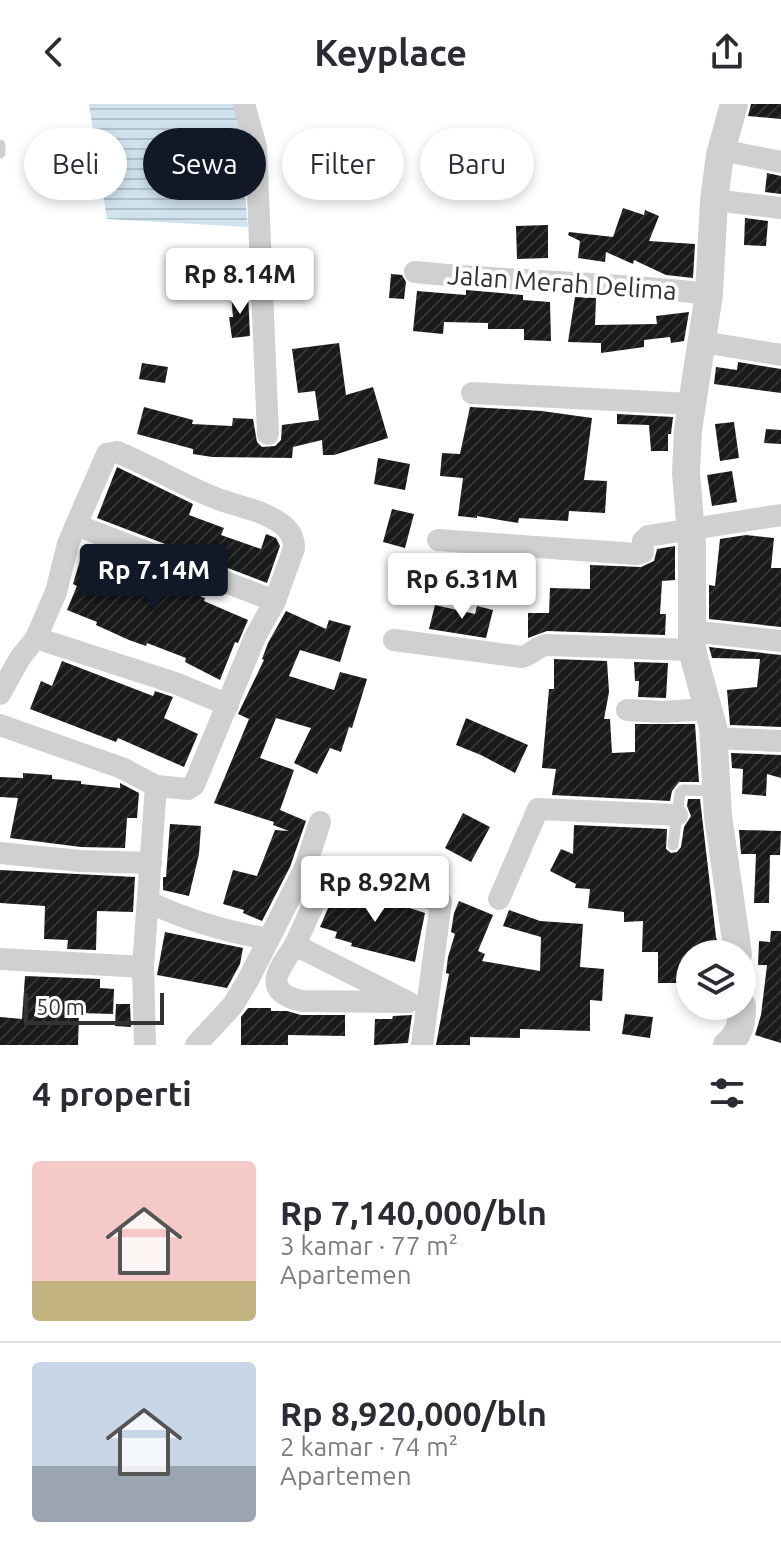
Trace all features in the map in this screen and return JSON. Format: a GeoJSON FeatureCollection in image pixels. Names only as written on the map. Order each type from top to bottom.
{"type":"FeatureCollection","features":[{"type":"Feature","properties":{"kind":"street"},"geometry":{"type":"LineString","coordinates":[[244,104],[256,147],[268,434]]}},
{"type":"Feature","properties":{"kind":"street"},"geometry":{"type":"LineString","coordinates":[[734,104],[721,150],[714,200],[709,294],[692,404],[686,473],[691,640],[711,716],[718,816],[736,940]]}},
{"type":"Feature","properties":{"kind":"street"},"geometry":{"type":"LineString","coordinates":[[721,150],[781,162]]}},
{"type":"Feature","properties":{"kind":"street"},"geometry":{"type":"LineString","coordinates":[[714,200],[781,208]]}},
{"type":"Feature","properties":{"kind":"street","name":"Jalan Merah Delima"},"geometry":{"type":"LineString","coordinates":[[415,272],[652,287],[709,294]]}},
{"type":"Feature","properties":{"kind":"street"},"geometry":{"type":"LineString","coordinates":[[703,342],[781,355]]}},
{"type":"Feature","properties":{"kind":"street"},"geometry":{"type":"LineString","coordinates":[[472,393],[692,404]]}},
{"type":"Feature","properties":{"kind":"street"},"geometry":{"type":"LineString","coordinates":[[0,694],[20,658],[36,638],[56,592],[68,544],[107,454],[122,454],[210,496],[264,514],[291,532],[294,548],[275,601],[255,637],[194,785],[188,789],[156,786],[122,768],[0,725]]}},
{"type":"Feature","properties":{"kind":"street"},"geometry":{"type":"LineString","coordinates":[[438,540],[637,554],[643,552],[643,541],[648,536],[781,515]]}},
{"type":"Feature","properties":{"kind":"street"},"geometry":{"type":"LineString","coordinates":[[76,525],[275,601]]}},
{"type":"Feature","properties":{"kind":"street"},"geometry":{"type":"LineString","coordinates":[[36,638],[175,683],[228,705]]}},
{"type":"Feature","properties":{"kind":"street"},"geometry":{"type":"LineString","coordinates":[[394,640],[522,657],[528,656],[539,646],[547,645],[691,640],[781,641]]}},
{"type":"Feature","properties":{"kind":"street"},"geometry":{"type":"LineString","coordinates":[[627,710],[663,712],[707,709]]}},
{"type":"Feature","properties":{"kind":"street"},"geometry":{"type":"LineString","coordinates":[[714,738],[781,741]]}},
{"type":"Feature","properties":{"kind":"street"},"geometry":{"type":"LineString","coordinates":[[145,1045],[143,967],[156,786]]}},
{"type":"Feature","properties":{"kind":"street"},"geometry":{"type":"LineString","coordinates":[[499,899],[538,809],[677,815]]}},
{"type":"Feature","properties":{"kind":"street"},"geometry":{"type":"LineString","coordinates":[[196,1045],[233,1005],[305,868],[320,822]]}},
{"type":"Feature","properties":{"kind":"street"},"geometry":{"type":"LineString","coordinates":[[0,853],[80,861],[151,863]]}},
{"type":"Feature","properties":{"kind":"street"},"geometry":{"type":"LineString","coordinates":[[418,1002],[301,1001],[285,997],[277,988],[276,975],[295,945],[329,870],[346,872],[441,902],[418,1002],[422,1045]]}},
{"type":"Feature","properties":{"kind":"street"},"geometry":{"type":"LineString","coordinates":[[148,902],[183,918],[231,933],[269,939]]}},
{"type":"Feature","properties":{"kind":"street"},"geometry":{"type":"LineString","coordinates":[[295,945],[418,1002]]}},
{"type":"Feature","properties":{"kind":"street"},"geometry":{"type":"LineString","coordinates":[[0,959],[143,967]]}},
{"type":"Feature","properties":{"kind":"street"},"geometry":{"type":"LineString","coordinates":[[727,1045],[737,1036],[742,1020]]}},
{"type":"Feature","properties":{"kind":"lane"},"geometry":{"type":"LineString","coordinates":[[0,145],[0,153]]}},
{"type":"Feature","properties":{"kind":"lane"},"geometry":{"type":"LineString","coordinates":[[673,845],[680,793],[683,790],[717,791]]}},
{"type":"Feature","properties":{"kind":"water"},"geometry":{"type":"Polygon","coordinates":[[[89,104],[237,104],[239,128],[143,128],[143,200],[246,200],[248,227],[107,219],[104,200],[127,200],[127,128],[93,128],[89,104]]]}},
{"type":"Feature","properties":{"kind":"building"},"geometry":{"type":"Polygon","coordinates":[[[751,104],[781,104],[781,119],[748,116],[751,104]]]}},
{"type":"Feature","properties":{"kind":"building"},"geometry":{"type":"Polygon","coordinates":[[[767,173],[781,176],[781,194],[765,192],[767,173]]]}},
{"type":"Feature","properties":{"kind":"building"},"geometry":{"type":"Polygon","coordinates":[[[623,208],[644,215],[645,210],[659,216],[649,241],[695,244],[693,278],[666,275],[634,260],[633,264],[606,252],[605,262],[578,258],[580,241],[568,235],[569,232],[613,237],[623,208]]]}},
{"type":"Feature","properties":{"kind":"building"},"geometry":{"type":"Polygon","coordinates":[[[745,218],[768,221],[766,246],[744,245],[745,218]]]}},
{"type":"Feature","properties":{"kind":"building"},"geometry":{"type":"Polygon","coordinates":[[[548,225],[548,258],[517,259],[516,226],[548,225]]]}},
{"type":"Feature","properties":{"kind":"building"},"geometry":{"type":"Polygon","coordinates":[[[391,274],[402,275],[406,282],[404,299],[389,298],[391,274]]]}},
{"type":"Feature","properties":{"kind":"building"},"geometry":{"type":"Polygon","coordinates":[[[466,290],[523,295],[523,300],[550,302],[551,341],[524,340],[524,329],[488,329],[488,323],[444,322],[443,334],[413,331],[417,291],[466,295],[466,290]]]}},
{"type":"Feature","properties":{"kind":"building"},"geometry":{"type":"Polygon","coordinates":[[[248,293],[250,336],[232,338],[229,317],[233,317],[231,294],[248,293]]]}},
{"type":"Feature","properties":{"kind":"building"},"geometry":{"type":"Polygon","coordinates":[[[575,297],[596,298],[595,325],[657,324],[656,316],[689,312],[684,341],[671,343],[670,337],[644,340],[644,347],[601,353],[601,343],[568,342],[575,297]]]}},
{"type":"Feature","properties":{"kind":"building"},"geometry":{"type":"Polygon","coordinates":[[[339,343],[346,395],[373,387],[388,438],[334,455],[323,455],[322,440],[293,447],[292,458],[212,457],[193,454],[193,449],[137,434],[144,407],[193,420],[192,424],[232,426],[233,418],[253,419],[257,442],[262,447],[275,446],[281,440],[282,425],[319,420],[315,391],[298,393],[292,349],[339,343]]]}},
{"type":"Feature","properties":{"kind":"building"},"geometry":{"type":"Polygon","coordinates":[[[738,362],[781,369],[781,393],[714,384],[716,367],[737,370],[738,362]]]}},
{"type":"Feature","properties":{"kind":"building"},"geometry":{"type":"Polygon","coordinates":[[[142,363],[168,367],[165,383],[139,379],[142,363]]]}},
{"type":"Feature","properties":{"kind":"building"},"geometry":{"type":"Polygon","coordinates":[[[470,407],[542,411],[592,418],[584,480],[607,481],[605,513],[569,511],[568,521],[519,518],[518,523],[458,516],[463,478],[440,476],[442,453],[460,454],[470,407]]]}},
{"type":"Feature","properties":{"kind":"building"},"geometry":{"type":"Polygon","coordinates":[[[617,414],[673,417],[671,434],[668,434],[668,451],[651,451],[649,425],[617,424],[617,414]]]}},
{"type":"Feature","properties":{"kind":"building"},"geometry":{"type":"Polygon","coordinates":[[[734,422],[739,458],[720,461],[715,424],[734,422]]]}},
{"type":"Feature","properties":{"kind":"building"},"geometry":{"type":"Polygon","coordinates":[[[766,429],[781,430],[781,444],[764,443],[766,429]]]}},
{"type":"Feature","properties":{"kind":"building"},"geometry":{"type":"Polygon","coordinates":[[[378,458],[410,464],[405,490],[374,484],[378,458]]]}},
{"type":"Feature","properties":{"kind":"building"},"geometry":{"type":"Polygon","coordinates":[[[117,467],[193,504],[189,515],[224,528],[221,535],[261,549],[266,534],[276,538],[280,546],[267,583],[97,518],[117,467]]]}},
{"type":"Feature","properties":{"kind":"building"},"geometry":{"type":"Polygon","coordinates":[[[732,471],[737,502],[712,506],[707,475],[732,471]]]}},
{"type":"Feature","properties":{"kind":"building"},"geometry":{"type":"Polygon","coordinates":[[[392,509],[414,514],[405,548],[383,542],[392,509]]]}},
{"type":"Feature","properties":{"kind":"building"},"geometry":{"type":"Polygon","coordinates":[[[746,535],[774,538],[771,568],[781,568],[781,627],[709,619],[709,585],[715,586],[720,539],[746,535]]]}},
{"type":"Feature","properties":{"kind":"building"},"geometry":{"type":"Polygon","coordinates":[[[85,544],[138,568],[136,572],[205,598],[204,601],[248,620],[238,643],[235,642],[220,680],[185,662],[186,658],[147,643],[146,646],[129,640],[67,610],[77,586],[73,584],[85,544]]]}},
{"type":"Feature","properties":{"kind":"building"},"geometry":{"type":"Polygon","coordinates":[[[675,546],[675,580],[662,581],[660,614],[666,614],[665,635],[547,631],[528,638],[528,613],[549,613],[550,588],[590,589],[590,565],[641,567],[654,561],[657,549],[675,546]]]}},
{"type":"Feature","properties":{"kind":"building"},"geometry":{"type":"Polygon","coordinates":[[[507,559],[528,560],[528,583],[507,583],[507,559]]]}},
{"type":"Feature","properties":{"kind":"building"},"geometry":{"type":"Polygon","coordinates":[[[435,605],[475,614],[477,606],[493,610],[486,638],[429,629],[435,605]]]}},
{"type":"Feature","properties":{"kind":"building"},"geometry":{"type":"Polygon","coordinates":[[[286,611],[326,629],[329,620],[351,626],[340,662],[300,650],[289,676],[334,690],[340,672],[367,679],[341,752],[330,748],[317,774],[294,763],[311,728],[276,718],[260,758],[294,770],[280,810],[306,821],[290,867],[262,921],[243,913],[244,910],[223,904],[233,870],[257,876],[275,830],[289,831],[273,825],[274,822],[214,803],[249,719],[238,714],[264,660],[268,643],[286,611]]]}},
{"type":"Feature","properties":{"kind":"building"},"geometry":{"type":"Polygon","coordinates":[[[709,647],[781,655],[781,727],[730,725],[727,690],[757,687],[760,659],[712,658],[709,647]]]}},
{"type":"Feature","properties":{"kind":"building"},"geometry":{"type":"Polygon","coordinates":[[[554,659],[607,661],[609,692],[604,719],[610,719],[612,753],[635,752],[635,724],[695,724],[699,782],[679,782],[672,791],[670,801],[552,795],[556,769],[542,768],[549,689],[554,689],[554,659]]]}},
{"type":"Feature","properties":{"kind":"building"},"geometry":{"type":"Polygon","coordinates":[[[62,661],[153,696],[155,691],[173,697],[164,718],[198,734],[184,767],[118,738],[116,742],[30,709],[41,681],[52,686],[62,661]]]}},
{"type":"Feature","properties":{"kind":"building"},"geometry":{"type":"Polygon","coordinates":[[[634,662],[668,663],[666,698],[638,697],[639,681],[635,681],[634,662]]]}},
{"type":"Feature","properties":{"kind":"building"},"geometry":{"type":"Polygon","coordinates":[[[466,718],[528,745],[515,773],[456,745],[466,718]]]}},
{"type":"Feature","properties":{"kind":"building"},"geometry":{"type":"Polygon","coordinates":[[[731,753],[781,755],[781,778],[767,774],[766,796],[742,794],[743,769],[732,768],[731,753]]]}},
{"type":"Feature","properties":{"kind":"building"},"geometry":{"type":"Polygon","coordinates":[[[23,773],[52,775],[52,779],[120,788],[120,783],[139,793],[137,818],[127,818],[125,848],[81,847],[10,838],[18,798],[0,797],[0,777],[23,778],[23,773]]]}},
{"type":"Feature","properties":{"kind":"building"},"geometry":{"type":"Polygon","coordinates":[[[688,799],[700,799],[717,940],[676,940],[676,983],[658,983],[658,952],[642,952],[643,921],[624,922],[624,912],[588,908],[590,889],[575,888],[576,884],[550,871],[561,849],[573,854],[574,825],[667,829],[666,849],[671,853],[677,852],[681,847],[684,827],[691,816],[688,799]]]}},
{"type":"Feature","properties":{"kind":"building"},"geometry":{"type":"Polygon","coordinates":[[[463,813],[490,827],[471,862],[445,848],[463,813]]]}},
{"type":"Feature","properties":{"kind":"building"},"geometry":{"type":"Polygon","coordinates":[[[170,824],[201,826],[199,854],[189,896],[163,890],[170,824]]]}},
{"type":"Feature","properties":{"kind":"building"},"geometry":{"type":"Polygon","coordinates":[[[739,830],[781,831],[780,855],[770,855],[769,903],[754,903],[756,854],[741,854],[739,830]]]}},
{"type":"Feature","properties":{"kind":"building"},"geometry":{"type":"Polygon","coordinates":[[[0,870],[135,877],[133,912],[97,911],[96,950],[67,949],[68,940],[44,939],[45,906],[0,903],[0,870]]]}},
{"type":"Feature","properties":{"kind":"building"},"geometry":{"type":"Polygon","coordinates":[[[338,885],[425,913],[415,962],[351,946],[352,943],[335,938],[337,932],[320,927],[338,885]]]}},
{"type":"Feature","properties":{"kind":"building"},"geometry":{"type":"Polygon","coordinates":[[[459,901],[493,915],[478,951],[485,954],[482,961],[540,971],[541,937],[503,926],[509,910],[540,921],[583,924],[580,967],[604,969],[602,1001],[590,1000],[590,1031],[520,1029],[520,1038],[470,1037],[470,1045],[436,1045],[449,974],[446,973],[448,957],[455,934],[451,932],[454,913],[459,901]]]}},
{"type":"Feature","properties":{"kind":"building"},"geometry":{"type":"Polygon","coordinates":[[[771,931],[781,931],[781,1043],[755,1035],[761,1015],[767,965],[758,965],[759,941],[770,942],[771,931]]]}},
{"type":"Feature","properties":{"kind":"building"},"geometry":{"type":"Polygon","coordinates":[[[165,932],[243,948],[240,964],[227,988],[157,975],[165,932]]]}},
{"type":"Feature","properties":{"kind":"building"},"geometry":{"type":"Polygon","coordinates":[[[25,976],[100,979],[100,988],[114,989],[113,1014],[79,1013],[78,1045],[0,1045],[0,1017],[22,1019],[25,976]]]}},
{"type":"Feature","properties":{"kind":"building"},"geometry":{"type":"Polygon","coordinates":[[[116,1004],[130,1004],[131,1027],[115,1026],[116,1004]]]}},
{"type":"Feature","properties":{"kind":"building"},"geometry":{"type":"Polygon","coordinates":[[[248,1008],[271,1008],[271,1011],[301,1015],[345,1015],[345,1036],[288,1035],[288,1045],[241,1045],[241,1017],[248,1008]]]}},
{"type":"Feature","properties":{"kind":"building"},"geometry":{"type":"Polygon","coordinates":[[[625,1014],[653,1017],[650,1038],[622,1034],[625,1014]]]}},
{"type":"Feature","properties":{"kind":"building"},"geometry":{"type":"Polygon","coordinates":[[[412,1015],[408,1043],[374,1045],[375,1019],[412,1015]]]}}]}
